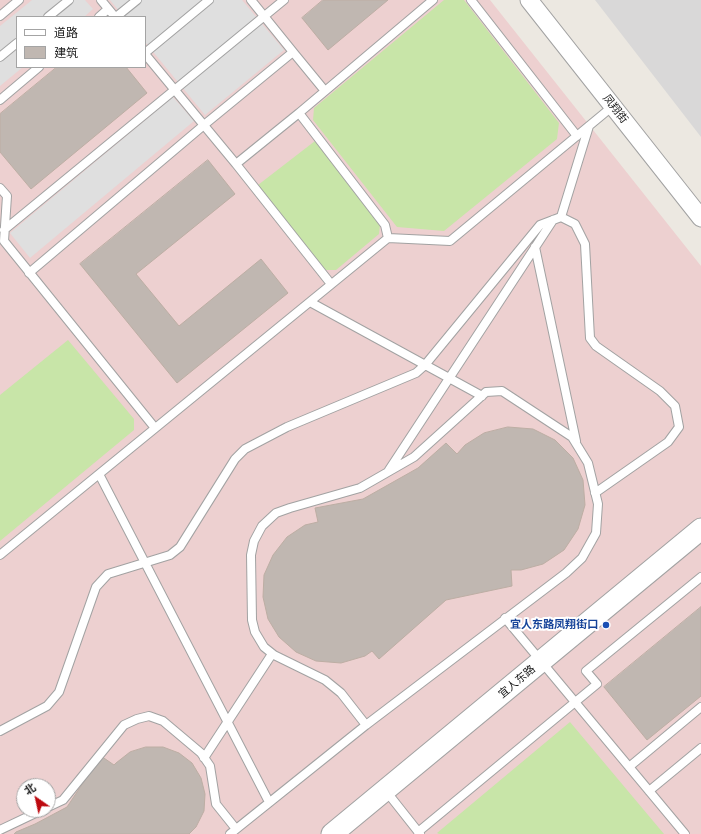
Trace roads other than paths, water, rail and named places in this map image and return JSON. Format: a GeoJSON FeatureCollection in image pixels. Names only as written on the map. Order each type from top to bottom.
{"type":"FeatureCollection","features":[{"type":"Feature","properties":{"kind":"street","name":"凤翔街"},"geometry":{"type":"LineString","coordinates":[[529,0],[701,218]]}},
{"type":"Feature","properties":{"kind":"street","name":"宜人东路"},"geometry":{"type":"LineString","coordinates":[[332,834],[701,529]]}},
{"type":"Feature","properties":{"kind":"lane"},"geometry":{"type":"LineString","coordinates":[[0,16],[19,0]]}},
{"type":"Feature","properties":{"kind":"lane"},"geometry":{"type":"LineString","coordinates":[[49,16],[69,0]]}},
{"type":"Feature","properties":{"kind":"lane"},"geometry":{"type":"LineString","coordinates":[[101,0],[114,16]]}},
{"type":"Feature","properties":{"kind":"lane"},"geometry":{"type":"LineString","coordinates":[[116,16],[137,0]]}},
{"type":"Feature","properties":{"kind":"lane"},"geometry":{"type":"LineString","coordinates":[[146,52],[209,0]]}},
{"type":"Feature","properties":{"kind":"lane"},"geometry":{"type":"LineString","coordinates":[[251,0],[325,91]]}},
{"type":"Feature","properties":{"kind":"lane"},"geometry":{"type":"LineString","coordinates":[[4,230],[284,0]]}},
{"type":"Feature","properties":{"kind":"lane"},"geometry":{"type":"LineString","coordinates":[[236,164],[433,0]]}},
{"type":"Feature","properties":{"kind":"lane"},"geometry":{"type":"LineString","coordinates":[[471,0],[577,136]]}},
{"type":"Feature","properties":{"kind":"lane"},"geometry":{"type":"LineString","coordinates":[[100,16],[108,9]]}},
{"type":"Feature","properties":{"kind":"lane"},"geometry":{"type":"LineString","coordinates":[[0,57],[16,44]]}},
{"type":"Feature","properties":{"kind":"lane"},"geometry":{"type":"LineString","coordinates":[[29,273],[293,52]]}},
{"type":"Feature","properties":{"kind":"lane"},"geometry":{"type":"LineString","coordinates":[[146,54],[236,164],[331,284]]}},
{"type":"Feature","properties":{"kind":"lane"},"geometry":{"type":"LineString","coordinates":[[0,100],[38,68]]}},
{"type":"Feature","properties":{"kind":"lane"},"geometry":{"type":"LineString","coordinates":[[0,555],[388,238],[450,241],[613,106]]}},
{"type":"Feature","properties":{"kind":"lane"},"geometry":{"type":"LineString","coordinates":[[299,113],[385,225],[388,238]]}},
{"type":"Feature","properties":{"kind":"lane"},"geometry":{"type":"LineString","coordinates":[[561,217],[590,126]]}},
{"type":"Feature","properties":{"kind":"lane"},"geometry":{"type":"LineString","coordinates":[[0,188],[6,196],[4,241],[155,428]]}},
{"type":"Feature","properties":{"kind":"lane"},"geometry":{"type":"LineString","coordinates":[[0,731],[48,706],[59,692],[96,587],[108,574],[170,555],[180,547],[235,459],[245,450],[287,427],[416,373],[426,365],[540,225],[561,217],[575,224],[585,244],[590,338],[596,346],[660,391],[675,406],[678,427],[668,442],[595,493]]}},
{"type":"Feature","properties":{"kind":"lane"},"geometry":{"type":"LineString","coordinates":[[388,472],[553,220]]}},
{"type":"Feature","properties":{"kind":"lane"},"geometry":{"type":"LineString","coordinates":[[535,247],[577,446]]}},
{"type":"Feature","properties":{"kind":"lane"},"geometry":{"type":"LineString","coordinates":[[310,302],[482,396]]}},
{"type":"Feature","properties":{"kind":"lane"},"geometry":{"type":"LineString","coordinates":[[56,803],[63,800],[124,725],[137,719],[149,716],[164,721],[201,753],[210,766],[216,804],[233,831],[366,725],[566,573],[582,558],[596,533],[598,504],[588,463],[572,437],[502,391],[486,392],[414,457],[360,488],[276,513],[262,526],[254,541],[251,555],[252,620],[255,632],[264,647],[272,654],[325,680],[341,693],[366,725]]}},
{"type":"Feature","properties":{"kind":"lane"},"geometry":{"type":"LineString","coordinates":[[99,474],[269,802]]}},
{"type":"Feature","properties":{"kind":"lane"},"geometry":{"type":"LineString","coordinates":[[385,790],[419,833],[597,684],[586,671],[701,577]]}},
{"type":"Feature","properties":{"kind":"lane"},"geometry":{"type":"LineString","coordinates":[[506,618],[685,834]]}},
{"type":"Feature","properties":{"kind":"lane"},"geometry":{"type":"LineString","coordinates":[[204,758],[272,654]]}},
{"type":"Feature","properties":{"kind":"lane"},"geometry":{"type":"LineString","coordinates":[[629,767],[701,707]]}},
{"type":"Feature","properties":{"kind":"lane"},"geometry":{"type":"LineString","coordinates":[[649,791],[701,748]]}},
{"type":"Feature","properties":{"kind":"lane"},"geometry":{"type":"LineString","coordinates":[[0,830],[25,818]]}},
{"type":"Feature","properties":{"kind":"place","name":"宜人东路凤翔街口"},"geometry":{"type":"Point","coordinates":[606,625]}}]}
